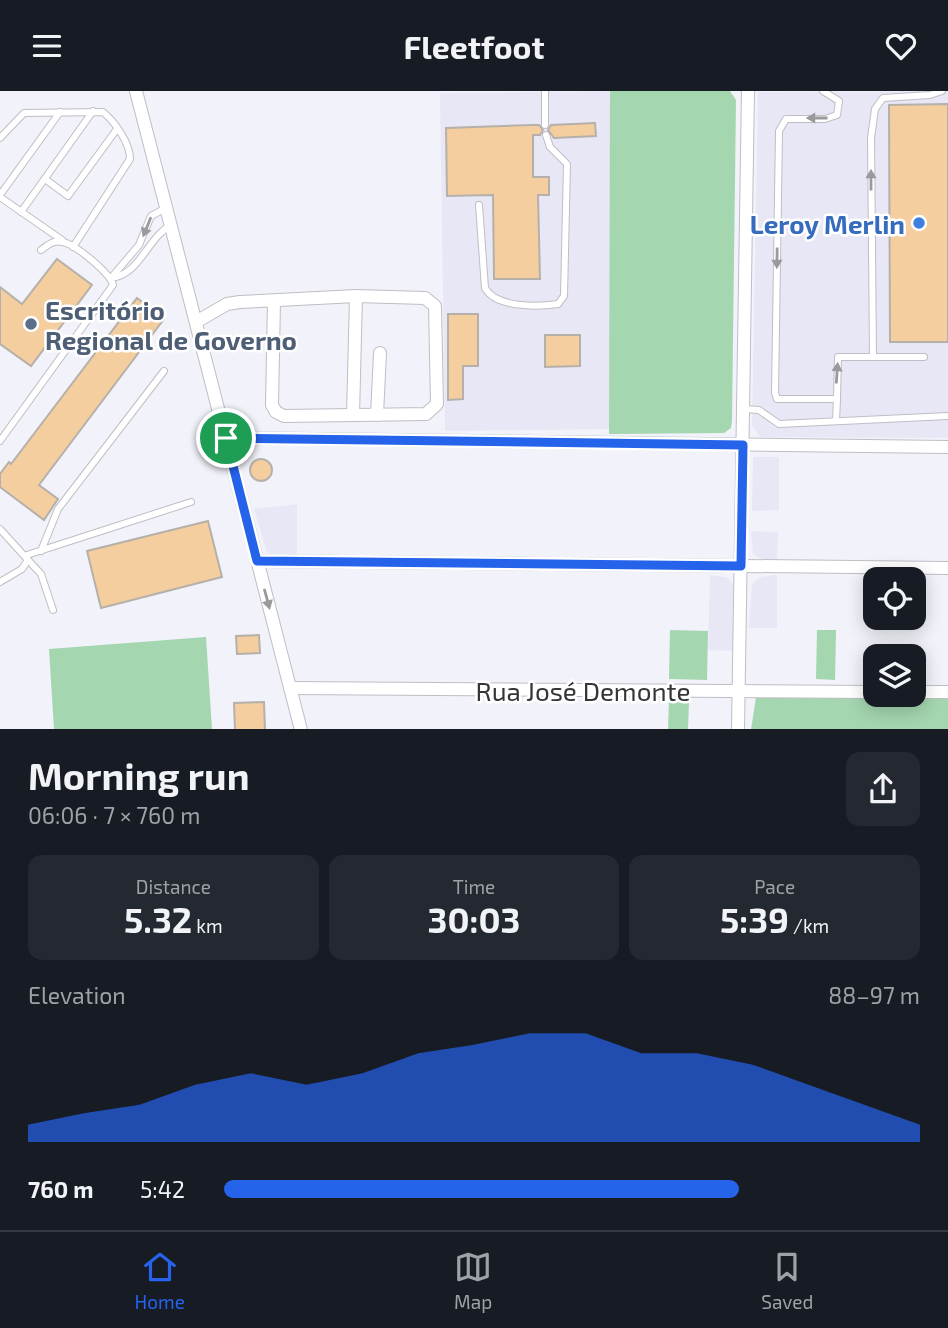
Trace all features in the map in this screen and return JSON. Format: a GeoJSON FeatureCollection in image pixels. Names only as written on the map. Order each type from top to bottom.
{"type":"FeatureCollection","features":[{"type":"Feature","properties":{"kind":"street"},"geometry":{"type":"LineString","coordinates":[[136,91],[301,729]]}},
{"type":"Feature","properties":{"kind":"street"},"geometry":{"type":"LineString","coordinates":[[738,729],[748,91]]}},
{"type":"Feature","properties":{"kind":"street"},"geometry":{"type":"LineString","coordinates":[[196,322],[227,304],[274,301],[356,296],[425,297],[435,306],[437,404],[426,414],[284,417],[276,412],[272,405],[274,301]]}},
{"type":"Feature","properties":{"kind":"street"},"geometry":{"type":"LineString","coordinates":[[353,415],[356,296]]}},
{"type":"Feature","properties":{"kind":"street"},"geometry":{"type":"LineString","coordinates":[[377,415],[380,353]]}},
{"type":"Feature","properties":{"kind":"street"},"geometry":{"type":"LineString","coordinates":[[226,438],[948,447]]}},
{"type":"Feature","properties":{"kind":"street"},"geometry":{"type":"LineString","coordinates":[[257,561],[948,568]]}},
{"type":"Feature","properties":{"kind":"street","name":"Rua José Demonte"},"geometry":{"type":"LineString","coordinates":[[290,688],[863,692]]}},
{"type":"Feature","properties":{"kind":"street"},"geometry":{"type":"LineString","coordinates":[[926,692],[948,692]]}},
{"type":"Feature","properties":{"kind":"lane"},"geometry":{"type":"LineString","coordinates":[[545,91],[545,125]]}},
{"type":"Feature","properties":{"kind":"lane"},"geometry":{"type":"LineString","coordinates":[[823,91],[839,101],[837,115],[825,119],[786,119],[779,131],[775,393],[781,399],[837,399]]}},
{"type":"Feature","properties":{"kind":"lane"},"geometry":{"type":"LineString","coordinates":[[873,357],[871,138],[875,109],[883,98],[930,95],[942,91]]}},
{"type":"Feature","properties":{"kind":"lane"},"geometry":{"type":"LineString","coordinates":[[21,212],[93,111]]}},
{"type":"Feature","properties":{"kind":"lane"},"geometry":{"type":"LineString","coordinates":[[0,441],[104,302],[113,285],[111,278],[73,247],[0,196],[60,112]]}},
{"type":"Feature","properties":{"kind":"lane"},"geometry":{"type":"LineString","coordinates":[[0,138],[24,113],[103,112],[117,129],[130,151],[130,159],[73,247]]}},
{"type":"Feature","properties":{"kind":"lane"},"geometry":{"type":"LineString","coordinates":[[45,179],[68,196],[117,129]]}},
{"type":"Feature","properties":{"kind":"lane"},"geometry":{"type":"LineString","coordinates":[[478,205],[485,288],[489,296],[499,301],[558,304],[564,296],[567,164],[550,146],[545,135]]}},
{"type":"Feature","properties":{"kind":"lane"},"geometry":{"type":"LineString","coordinates":[[111,278],[139,245],[151,216],[166,208]]}},
{"type":"Feature","properties":{"kind":"lane"},"geometry":{"type":"LineString","coordinates":[[111,278],[125,275],[158,234],[170,225]]}},
{"type":"Feature","properties":{"kind":"lane"},"geometry":{"type":"LineString","coordinates":[[41,250],[51,242],[64,241]]}},
{"type":"Feature","properties":{"kind":"lane"},"geometry":{"type":"LineString","coordinates":[[835,421],[838,357],[924,357]]}},
{"type":"Feature","properties":{"kind":"lane"},"geometry":{"type":"LineString","coordinates":[[41,551],[58,509],[164,371]]}},
{"type":"Feature","properties":{"kind":"lane"},"geometry":{"type":"LineString","coordinates":[[743,409],[759,410],[779,424],[948,416]]}},
{"type":"Feature","properties":{"kind":"lane"},"geometry":{"type":"LineString","coordinates":[[0,581],[22,569],[27,558],[41,551],[191,502]]}},
{"type":"Feature","properties":{"kind":"lane"},"geometry":{"type":"LineString","coordinates":[[0,529],[41,574],[53,610]]}},
{"type":"Feature","properties":{"kind":"shaded area"},"geometry":{"type":"Polygon","coordinates":[[[610,91],[610,429],[445,431],[440,93],[610,91]]]}},
{"type":"Feature","properties":{"kind":"shaded area"},"geometry":{"type":"Polygon","coordinates":[[[948,91],[948,438],[760,437],[752,426],[758,92],[948,91]]]}},
{"type":"Feature","properties":{"kind":"shaded area"},"geometry":{"type":"Polygon","coordinates":[[[753,457],[779,457],[779,510],[752,511],[753,457]]]}},
{"type":"Feature","properties":{"kind":"shaded area"},"geometry":{"type":"Polygon","coordinates":[[[297,504],[297,555],[273,556],[266,550],[254,509],[297,504]]]}},
{"type":"Feature","properties":{"kind":"shaded area"},"geometry":{"type":"Polygon","coordinates":[[[751,531],[778,532],[777,560],[760,559],[753,554],[751,531]]]}},
{"type":"Feature","properties":{"kind":"shaded area"},"geometry":{"type":"Polygon","coordinates":[[[710,575],[728,578],[736,588],[735,651],[708,650],[710,575]]]}},
{"type":"Feature","properties":{"kind":"shaded area"},"geometry":{"type":"Polygon","coordinates":[[[777,575],[777,628],[749,628],[752,584],[760,577],[777,575]]]}},
{"type":"Feature","properties":{"kind":"green space"},"geometry":{"type":"Polygon","coordinates":[[[610,91],[730,91],[736,100],[732,420],[731,428],[724,433],[609,434],[610,91]]]}},
{"type":"Feature","properties":{"kind":"green space"},"geometry":{"type":"Polygon","coordinates":[[[670,630],[708,631],[707,680],[669,679],[670,630]]]}},
{"type":"Feature","properties":{"kind":"green space"},"geometry":{"type":"Polygon","coordinates":[[[817,630],[836,630],[835,680],[816,679],[817,630]]]}},
{"type":"Feature","properties":{"kind":"green space"},"geometry":{"type":"Polygon","coordinates":[[[206,637],[212,729],[54,729],[49,649],[206,637]]]}},
{"type":"Feature","properties":{"kind":"green space"},"geometry":{"type":"Polygon","coordinates":[[[863,695],[863,707],[926,707],[926,696],[948,696],[948,729],[751,729],[756,697],[863,695]]]}},
{"type":"Feature","properties":{"kind":"green space"},"geometry":{"type":"Polygon","coordinates":[[[669,700],[689,701],[688,729],[668,729],[669,700]]]}},
{"type":"Feature","properties":{"kind":"building","name":"Leroy Merlin"},"geometry":{"type":"Polygon","coordinates":[[[948,104],[948,342],[890,342],[889,105],[948,104]]]}},
{"type":"Feature","properties":{"kind":"building"},"geometry":{"type":"Polygon","coordinates":[[[595,123],[596,136],[554,138],[548,130],[551,125],[595,123]]]}},
{"type":"Feature","properties":{"kind":"building"},"geometry":{"type":"Polygon","coordinates":[[[539,125],[543,130],[540,135],[533,135],[533,177],[549,177],[549,195],[538,195],[540,279],[494,279],[493,195],[447,196],[446,128],[539,125]]]}},
{"type":"Feature","properties":{"kind":"building","name":"Escritório Regional de Governo"},"geometry":{"type":"Polygon","coordinates":[[[57,259],[92,285],[31,366],[0,344],[0,287],[22,304],[57,259]]]}},
{"type":"Feature","properties":{"kind":"building"},"geometry":{"type":"Polygon","coordinates":[[[137,298],[164,319],[39,485],[58,499],[44,520],[0,487],[0,474],[9,462],[11,464],[137,298]]]}},
{"type":"Feature","properties":{"kind":"building"},"geometry":{"type":"Polygon","coordinates":[[[448,314],[478,314],[478,366],[463,366],[463,399],[448,400],[448,314]]]}},
{"type":"Feature","properties":{"kind":"building"},"geometry":{"type":"Polygon","coordinates":[[[545,335],[580,335],[580,366],[545,367],[545,335]]]}},
{"type":"Feature","properties":{"kind":"building"},"geometry":{"type":"Polygon","coordinates":[[[261,459],[271,466],[272,470],[265,480],[261,481],[251,474],[250,470],[257,460],[261,459]]]}},
{"type":"Feature","properties":{"kind":"building"},"geometry":{"type":"Polygon","coordinates":[[[208,521],[222,577],[101,608],[87,551],[208,521]]]}},
{"type":"Feature","properties":{"kind":"building"},"geometry":{"type":"Polygon","coordinates":[[[259,635],[260,653],[237,654],[236,636],[259,635]]]}},
{"type":"Feature","properties":{"kind":"building"},"geometry":{"type":"Polygon","coordinates":[[[264,702],[265,729],[235,729],[234,703],[264,702]]]}},
{"type":"Feature","properties":{"kind":"place","name":"Leroy Merlin"},"geometry":{"type":"Point","coordinates":[919,223]}},
{"type":"Feature","properties":{"kind":"place","name":"Escritório Regional de Governo"},"geometry":{"type":"Point","coordinates":[31,324]}},
{"type":"Feature","properties":{"kind":"route"},"geometry":{"type":"LineString","coordinates":[[226,438],[743,445],[741,566],[257,561],[226,438]]}}]}
